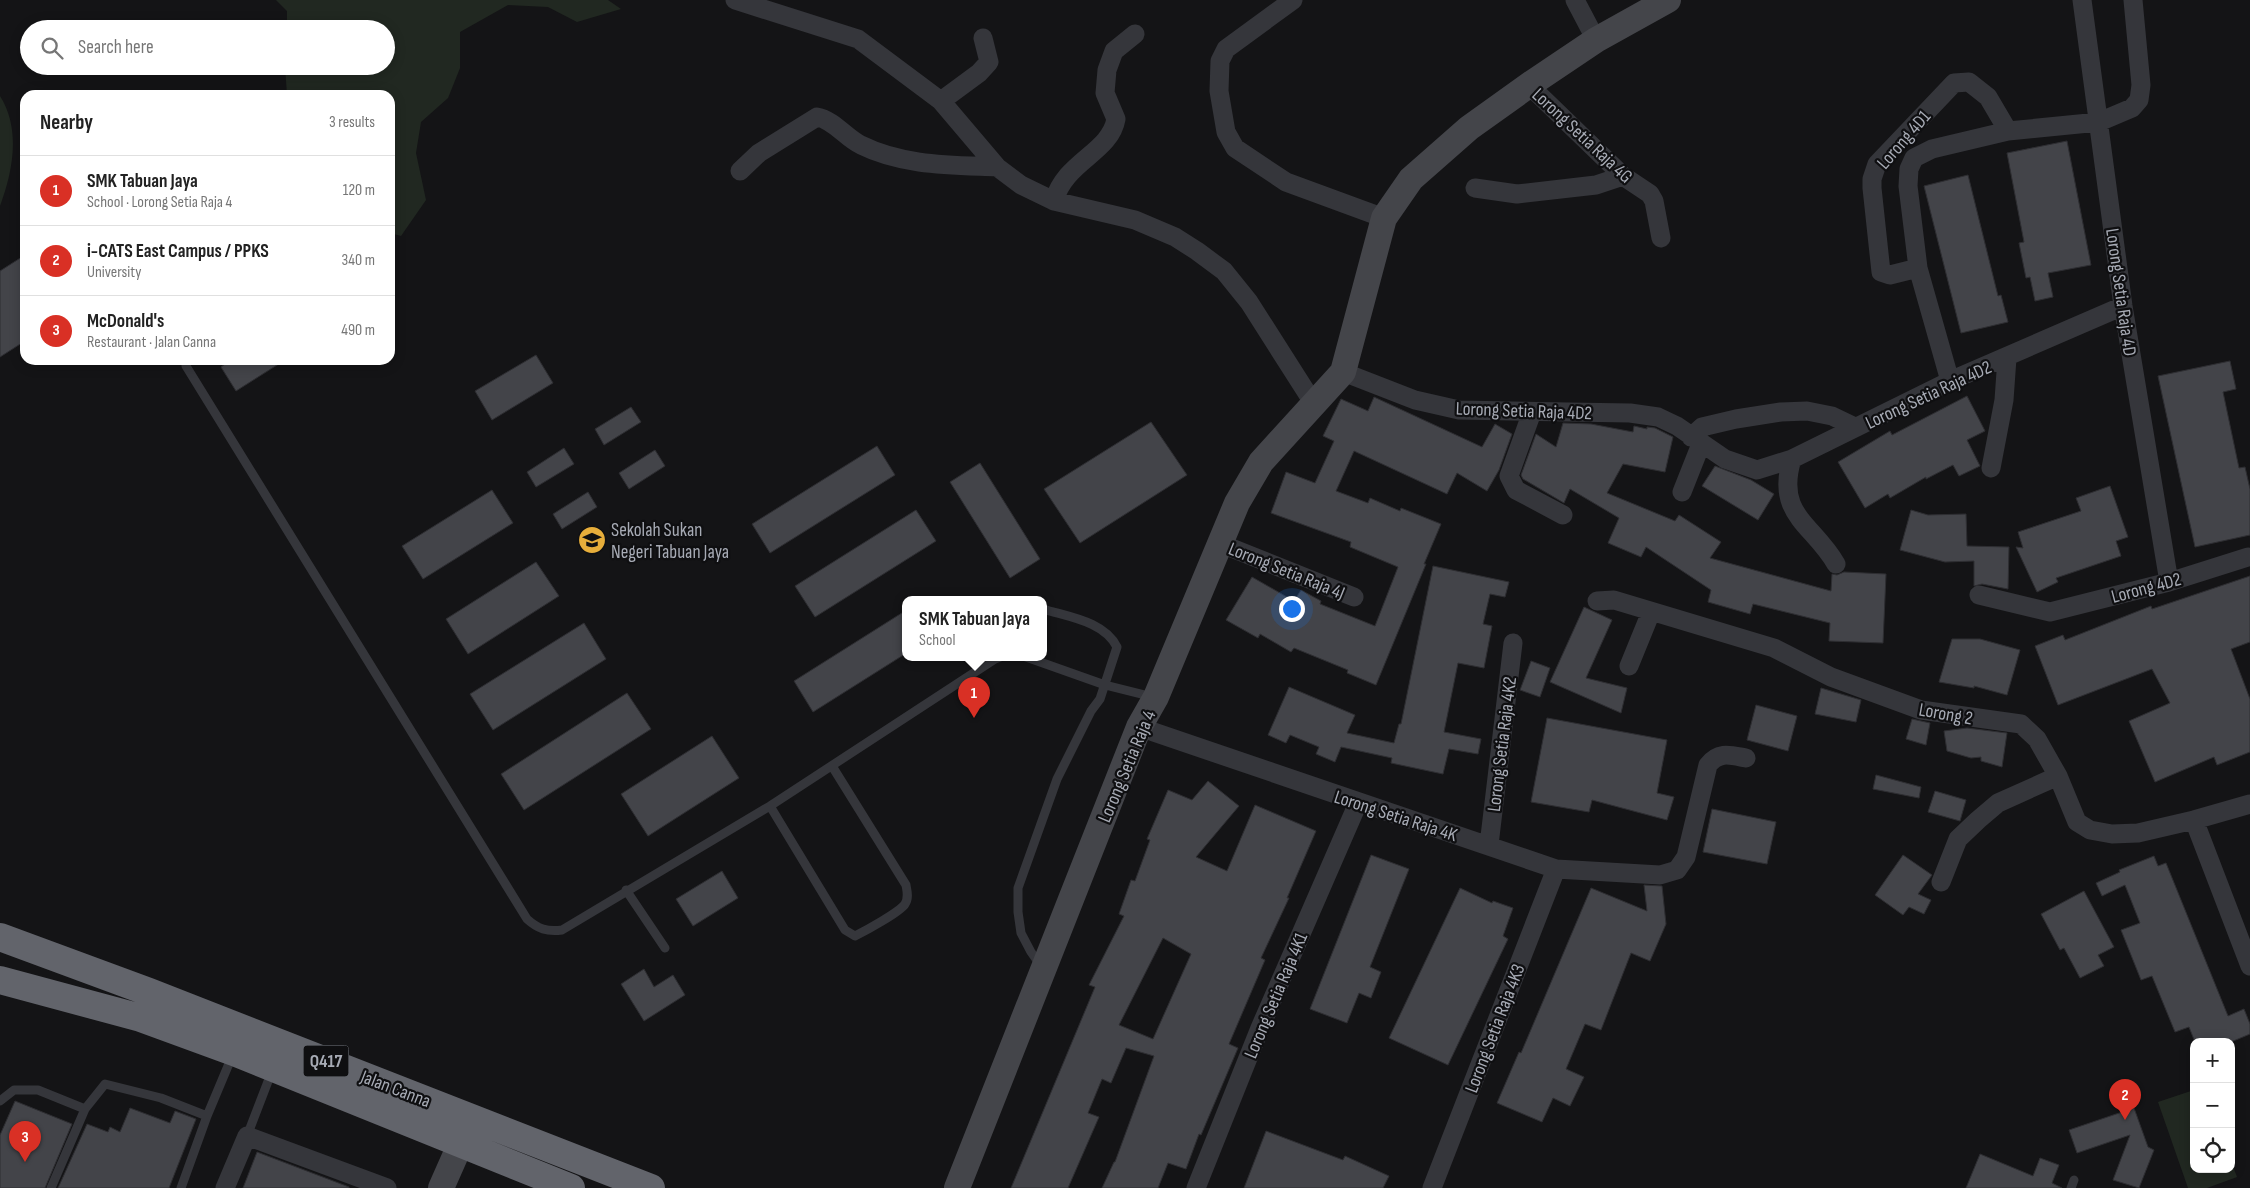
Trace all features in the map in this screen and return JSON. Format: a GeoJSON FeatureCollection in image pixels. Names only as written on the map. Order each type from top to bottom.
{"type":"FeatureCollection","features":[{"type":"Feature","properties":{"kind":"highway","name":"Jalan Canna"},"geometry":{"type":"LineString","coordinates":[[0,937],[159,995],[651,1188]]}},
{"type":"Feature","properties":{"kind":"highway","name":"Jalan Canna"},"geometry":{"type":"LineString","coordinates":[[0,980],[141,1018],[234,1052],[460,1145],[571,1188]]}},
{"type":"Feature","properties":{"kind":"street"},"geometry":{"type":"LineString","coordinates":[[735,0],[858,39],[941,101],[997,167],[1021,185],[1054,201],[1136,220],[1175,237],[1224,271],[1249,302],[1314,404]]}},
{"type":"Feature","properties":{"kind":"street"},"geometry":{"type":"LineString","coordinates":[[1293,0],[1226,48],[1220,61],[1219,91],[1226,132],[1235,148],[1286,182],[1384,218]]}},
{"type":"Feature","properties":{"kind":"street"},"geometry":{"type":"LineString","coordinates":[[1575,0],[1596,40]]}},
{"type":"Feature","properties":{"kind":"street"},"geometry":{"type":"LineString","coordinates":[[1343,372],[1384,218],[1411,178],[1469,128],[1529,85],[1596,40],[1668,0]]}},
{"type":"Feature","properties":{"kind":"street","name":"Lorong Setia Raja 4D"},"geometry":{"type":"LineString","coordinates":[[2082,0],[2123,306],[2169,582]]}},
{"type":"Feature","properties":{"kind":"street"},"geometry":{"type":"LineString","coordinates":[[1950,381],[1918,268],[1908,186],[1909,169],[1914,158],[1932,149],[2008,130],[2099,122],[2132,108],[2139,100],[2141,85],[2133,0]]}},
{"type":"Feature","properties":{"kind":"street"},"geometry":{"type":"LineString","coordinates":[[1054,201],[1057,188],[1071,170],[1110,135],[1116,119],[1105,93],[1110,60],[1114,51],[1135,34]]}},
{"type":"Feature","properties":{"kind":"street"},"geometry":{"type":"LineString","coordinates":[[941,101],[979,73],[989,62],[983,38]]}},
{"type":"Feature","properties":{"kind":"street","name":"Lorong 4D1"},"geometry":{"type":"LineString","coordinates":[[1918,268],[1890,275],[1885,275],[1881,272],[1872,188],[1872,179],[1877,164],[1954,83],[1969,82],[1988,97],[2008,130]]}},
{"type":"Feature","properties":{"kind":"street","name":"Lorong Setia Raja 4G"},"geometry":{"type":"LineString","coordinates":[[1529,85],[1623,176],[1650,194],[1654,201],[1661,238]]}},
{"type":"Feature","properties":{"kind":"street"},"geometry":{"type":"LineString","coordinates":[[740,171],[759,153],[817,117],[826,118],[844,135],[862,146],[889,155],[936,164],[997,167]]}},
{"type":"Feature","properties":{"kind":"street"},"geometry":{"type":"LineString","coordinates":[[1475,188],[1517,194],[1596,185],[1623,176]]}},
{"type":"Feature","properties":{"kind":"street","name":"Lorong Setia Raja 4D2"},"geometry":{"type":"LineString","coordinates":[[1343,372],[1415,400],[1458,410],[1630,412],[1658,417],[1725,458],[1757,470],[1792,459],[1950,381],[2123,306]]}},
{"type":"Feature","properties":{"kind":"street"},"geometry":{"type":"LineString","coordinates":[[1991,468],[2004,400],[2006,358]]}},
{"type":"Feature","properties":{"kind":"street","name":"Lorong Setia Raja 4"},"geometry":{"type":"LineString","coordinates":[[957,1188],[1139,727],[1156,697],[1238,503],[1261,462],[1343,372]]}},
{"type":"Feature","properties":{"kind":"street"},"geometry":{"type":"LineString","coordinates":[[1532,412],[1509,476],[1516,490],[1563,516]]}},
{"type":"Feature","properties":{"kind":"street"},"geometry":{"type":"LineString","coordinates":[[1682,492],[1696,440],[1702,427],[1736,419],[1781,412],[1807,412],[1832,416],[1855,427]]}},
{"type":"Feature","properties":{"kind":"street"},"geometry":{"type":"LineString","coordinates":[[1792,459],[1787,475],[1787,492],[1796,516],[1813,537],[1827,550],[1836,564]]}},
{"type":"Feature","properties":{"kind":"street","name":"Lorong Setia Raja 4J"},"geometry":{"type":"LineString","coordinates":[[1220,543],[1354,597]]}},
{"type":"Feature","properties":{"kind":"street","name":"Lorong 4D2"},"geometry":{"type":"LineString","coordinates":[[1979,595],[2043,612],[2050,612],[2169,582],[2248,557]]}},
{"type":"Feature","properties":{"kind":"street","name":"Lorong 2"},"geometry":{"type":"LineString","coordinates":[[1597,601],[1614,600],[1774,648],[1830,677],[1921,710],[2021,724],[2037,739],[2058,776],[2077,822],[2090,830],[2112,834],[2138,834],[2250,804]]}},
{"type":"Feature","properties":{"kind":"street"},"geometry":{"type":"LineString","coordinates":[[1629,666],[1650,612]]}},
{"type":"Feature","properties":{"kind":"street","name":"Lorong Setia Raja 4K2"},"geometry":{"type":"LineString","coordinates":[[1489,845],[1513,643]]}},
{"type":"Feature","properties":{"kind":"street","name":"Lorong Setia Raja 4K"},"geometry":{"type":"LineString","coordinates":[[1139,727],[1358,803],[1556,868],[1660,875],[1677,870],[1686,857],[1708,765],[1714,757],[1723,754],[1746,758]]}},
{"type":"Feature","properties":{"kind":"street"},"geometry":{"type":"LineString","coordinates":[[1941,882],[1958,839],[1978,820],[1998,803],[2058,776]]}},
{"type":"Feature","properties":{"kind":"street","name":"Lorong Setia Raja 4K1"},"geometry":{"type":"LineString","coordinates":[[1196,1188],[1260,1028],[1358,803]]}},
{"type":"Feature","properties":{"kind":"street"},"geometry":{"type":"LineString","coordinates":[[2194,820],[2250,966]]}},
{"type":"Feature","properties":{"kind":"street","name":"Lorong Setia Raja 4K3"},"geometry":{"type":"LineString","coordinates":[[1432,1188],[1556,868]]}},
{"type":"Feature","properties":{"kind":"street"},"geometry":{"type":"LineString","coordinates":[[225,1188],[247,1136],[387,1188]]}},
{"type":"Feature","properties":{"kind":"street"},"geometry":{"type":"LineString","coordinates":[[441,1188],[460,1145]]}},
{"type":"Feature","properties":{"kind":"lane"},"geometry":{"type":"LineString","coordinates":[[186,365],[527,919],[538,928],[551,932],[562,930],[626,890],[770,806],[994,661]]}},
{"type":"Feature","properties":{"kind":"lane"},"geometry":{"type":"LineString","coordinates":[[1044,969],[1030,952],[1021,933],[1018,912],[1018,888],[1057,779],[1105,685],[1117,647],[1112,637],[1102,628],[1047,610]]}},
{"type":"Feature","properties":{"kind":"lane"},"geometry":{"type":"LineString","coordinates":[[1037,661],[1105,685],[1156,697]]}},
{"type":"Feature","properties":{"kind":"lane"},"geometry":{"type":"LineString","coordinates":[[770,806],[845,930],[855,936],[867,930],[905,905],[908,895],[906,885],[832,766]]}},
{"type":"Feature","properties":{"kind":"lane"},"geometry":{"type":"LineString","coordinates":[[626,890],[666,948]]}},
{"type":"Feature","properties":{"kind":"lane"},"geometry":{"type":"LineString","coordinates":[[182,1188],[207,1116],[234,1052]]}},
{"type":"Feature","properties":{"kind":"lane"},"geometry":{"type":"LineString","coordinates":[[247,1136],[273,1068]]}},
{"type":"Feature","properties":{"kind":"lane"},"geometry":{"type":"LineString","coordinates":[[51,1188],[85,1108],[105,1084],[161,1098],[207,1116]]}},
{"type":"Feature","properties":{"kind":"lane"},"geometry":{"type":"LineString","coordinates":[[0,1101],[14,1090],[38,1090],[85,1108]]}},
{"type":"Feature","properties":{"kind":"shaded area"},"geometry":{"type":"Polygon","coordinates":[[[276,0],[608,0],[621,9],[577,22],[548,7],[508,5],[460,32],[460,68],[448,98],[421,122],[416,153],[426,200],[401,236],[395,234],[395,90],[287,90],[286,75],[395,75],[395,20],[287,20],[287,11],[276,0]]]}},
{"type":"Feature","properties":{"kind":"shaded area"},"geometry":{"type":"Polygon","coordinates":[[[0,96],[11,122],[13,150],[5,193],[0,206],[0,96]]]}},
{"type":"Feature","properties":{"kind":"shaded area"},"geometry":{"type":"Polygon","coordinates":[[[2190,1091],[2190,1173],[2235,1172],[2237,1177],[2207,1188],[2188,1188],[2158,1102],[2190,1091]]]}},
{"type":"Feature","properties":{"kind":"building"},"geometry":{"type":"Polygon","coordinates":[[[2067,141],[2091,265],[2048,273],[2053,297],[2035,301],[2030,277],[2026,278],[2019,243],[2024,242],[2007,153],[2067,141]]]}},
{"type":"Feature","properties":{"kind":"building"},"geometry":{"type":"Polygon","coordinates":[[[1968,175],[1998,296],[2001,295],[2008,322],[1961,333],[1924,186],[1968,175]]]}},
{"type":"Feature","properties":{"kind":"building"},"geometry":{"type":"Polygon","coordinates":[[[20,258],[20,344],[0,357],[0,271],[20,258]]]}},
{"type":"Feature","properties":{"kind":"building"},"geometry":{"type":"Polygon","coordinates":[[[536,355],[553,383],[492,420],[475,391],[536,355]]]}},
{"type":"Feature","properties":{"kind":"building"},"geometry":{"type":"Polygon","coordinates":[[[2230,361],[2236,389],[2223,392],[2239,468],[2245,467],[2250,489],[2250,535],[2195,547],[2158,376],[2230,361]]]}},
{"type":"Feature","properties":{"kind":"building"},"geometry":{"type":"Polygon","coordinates":[[[224,365],[277,365],[236,391],[221,367],[224,365]]]}},
{"type":"Feature","properties":{"kind":"building"},"geometry":{"type":"Polygon","coordinates":[[[1967,396],[1985,431],[1967,440],[1980,466],[1959,476],[1953,465],[1926,479],[1926,477],[1890,498],[1888,494],[1865,508],[1838,462],[1890,431],[1892,435],[1967,396]]]}},
{"type":"Feature","properties":{"kind":"building"},"geometry":{"type":"Polygon","coordinates":[[[1374,397],[1482,447],[1495,424],[1512,434],[1499,470],[1487,491],[1457,473],[1447,494],[1354,451],[1336,491],[1368,503],[1370,498],[1400,511],[1401,508],[1441,524],[1376,685],[1347,673],[1348,670],[1294,648],[1291,652],[1260,634],[1258,638],[1226,620],[1252,577],[1294,601],[1301,590],[1321,601],[1320,604],[1375,626],[1398,567],[1350,547],[1351,542],[1271,513],[1286,472],[1315,483],[1334,441],[1323,436],[1341,399],[1368,411],[1374,397]]]}},
{"type":"Feature","properties":{"kind":"building"},"geometry":{"type":"Polygon","coordinates":[[[631,407],[641,422],[604,445],[595,429],[631,407]]]}},
{"type":"Feature","properties":{"kind":"building"},"geometry":{"type":"Polygon","coordinates":[[[1151,422],[1187,475],[1080,543],[1044,489],[1151,422]]]}},
{"type":"Feature","properties":{"kind":"building"},"geometry":{"type":"Polygon","coordinates":[[[1563,423],[1591,424],[1633,432],[1634,426],[1647,429],[1647,427],[1655,428],[1673,437],[1665,472],[1623,464],[1607,493],[1675,521],[1679,515],[1721,542],[1710,558],[1831,591],[1832,574],[1837,575],[1844,572],[1886,574],[1883,643],[1829,641],[1830,623],[1753,604],[1750,614],[1708,602],[1711,590],[1646,547],[1641,557],[1608,543],[1619,518],[1570,489],[1564,503],[1523,479],[1521,475],[1536,434],[1556,447],[1563,423]]]}},
{"type":"Feature","properties":{"kind":"building"},"geometry":{"type":"Polygon","coordinates":[[[877,446],[895,475],[770,553],[752,524],[877,446]]]}},
{"type":"Feature","properties":{"kind":"building"},"geometry":{"type":"Polygon","coordinates":[[[564,448],[574,464],[536,487],[527,472],[564,448]]]}},
{"type":"Feature","properties":{"kind":"building"},"geometry":{"type":"Polygon","coordinates":[[[655,450],[665,466],[629,489],[619,473],[655,450]]]}},
{"type":"Feature","properties":{"kind":"building"},"geometry":{"type":"Polygon","coordinates":[[[980,463],[1040,559],[1010,578],[950,482],[980,463]]]}},
{"type":"Feature","properties":{"kind":"building"},"geometry":{"type":"Polygon","coordinates":[[[1715,466],[1751,480],[1774,494],[1758,520],[1702,486],[1715,466]]]}},
{"type":"Feature","properties":{"kind":"building"},"geometry":{"type":"Polygon","coordinates":[[[2110,486],[2128,537],[2116,541],[2121,556],[2056,578],[2058,582],[2037,592],[2016,547],[2023,548],[2018,532],[2081,511],[2076,498],[2110,486]]]}},
{"type":"Feature","properties":{"kind":"building"},"geometry":{"type":"Polygon","coordinates":[[[492,490],[513,523],[423,579],[402,546],[492,490]]]}},
{"type":"Feature","properties":{"kind":"building"},"geometry":{"type":"Polygon","coordinates":[[[588,492],[597,507],[562,529],[553,514],[588,492]]]}},
{"type":"Feature","properties":{"kind":"building"},"geometry":{"type":"Polygon","coordinates":[[[916,510],[936,541],[815,617],[795,586],[916,510]]]}},
{"type":"Feature","properties":{"kind":"building"},"geometry":{"type":"Polygon","coordinates":[[[1911,510],[1928,515],[1966,514],[1967,546],[2009,547],[2008,589],[1982,584],[1974,586],[1974,561],[1945,562],[1900,550],[1911,510]]]}},
{"type":"Feature","properties":{"kind":"building"},"geometry":{"type":"Polygon","coordinates":[[[536,562],[559,596],[468,654],[446,619],[536,562]]]}},
{"type":"Feature","properties":{"kind":"building"},"geometry":{"type":"Polygon","coordinates":[[[1433,566],[1509,582],[1505,597],[1490,594],[1483,624],[1492,626],[1484,668],[1458,663],[1444,732],[1481,739],[1478,754],[1449,749],[1443,774],[1391,763],[1392,758],[1341,747],[1335,762],[1316,754],[1319,747],[1290,735],[1286,743],[1268,735],[1289,687],[1355,715],[1347,733],[1394,743],[1399,724],[1401,724],[1433,566]]]}},
{"type":"Feature","properties":{"kind":"building"},"geometry":{"type":"Polygon","coordinates":[[[2250,576],[2250,642],[2231,649],[2250,699],[2250,752],[2217,765],[2214,757],[2155,782],[2129,721],[2170,703],[2152,669],[2058,705],[2035,646],[2063,635],[2065,640],[2151,606],[2152,609],[2250,576]]]}},
{"type":"Feature","properties":{"kind":"building"},"geometry":{"type":"Polygon","coordinates":[[[1584,607],[1612,620],[1586,678],[1627,688],[1621,713],[1550,682],[1584,607]]]}},
{"type":"Feature","properties":{"kind":"building"},"geometry":{"type":"Polygon","coordinates":[[[902,613],[902,656],[813,712],[794,681],[902,613]]]}},
{"type":"Feature","properties":{"kind":"building"},"geometry":{"type":"Polygon","coordinates":[[[584,623],[606,659],[493,730],[470,694],[584,623]]]}},
{"type":"Feature","properties":{"kind":"building"},"geometry":{"type":"Polygon","coordinates":[[[1952,639],[1980,639],[2020,650],[2007,695],[1974,686],[1974,688],[1939,682],[1952,639]]]}},
{"type":"Feature","properties":{"kind":"building"},"geometry":{"type":"Polygon","coordinates":[[[1531,661],[1550,668],[1540,697],[1520,690],[1531,661]]]}},
{"type":"Feature","properties":{"kind":"building"},"geometry":{"type":"Polygon","coordinates":[[[1821,688],[1861,700],[1856,722],[1815,714],[1821,688]]]}},
{"type":"Feature","properties":{"kind":"building"},"geometry":{"type":"Polygon","coordinates":[[[627,693],[651,729],[524,810],[501,774],[627,693]]]}},
{"type":"Feature","properties":{"kind":"building"},"geometry":{"type":"Polygon","coordinates":[[[1756,705],[1797,716],[1788,751],[1747,740],[1756,705]]]}},
{"type":"Feature","properties":{"kind":"building"},"geometry":{"type":"Polygon","coordinates":[[[1547,718],[1667,740],[1657,793],[1674,797],[1667,820],[1592,800],[1589,812],[1531,802],[1547,718]]]}},
{"type":"Feature","properties":{"kind":"building"},"geometry":{"type":"Polygon","coordinates":[[[1912,719],[1930,723],[1926,745],[1906,739],[1912,719]]]}},
{"type":"Feature","properties":{"kind":"building"},"geometry":{"type":"Polygon","coordinates":[[[1967,728],[2007,733],[2002,767],[1981,761],[1981,757],[1971,758],[1947,751],[1944,731],[1967,728]]]}},
{"type":"Feature","properties":{"kind":"building"},"geometry":{"type":"Polygon","coordinates":[[[712,736],[739,778],[648,836],[621,794],[712,736]]]}},
{"type":"Feature","properties":{"kind":"building"},"geometry":{"type":"Polygon","coordinates":[[[1876,775],[1921,787],[1919,798],[1873,789],[1876,775]]]}},
{"type":"Feature","properties":{"kind":"building"},"geometry":{"type":"Polygon","coordinates":[[[1208,781],[1239,806],[1196,857],[1227,871],[1255,805],[1316,831],[1287,898],[1289,898],[1261,958],[1265,960],[1229,1044],[1238,1048],[1201,1135],[1199,1134],[1186,1169],[1168,1163],[1158,1188],[1102,1188],[1115,1162],[1154,1056],[1126,1048],[1111,1083],[1102,1079],[1088,1113],[1099,1117],[1068,1188],[1011,1188],[1095,987],[1089,985],[1124,916],[1119,914],[1131,880],[1135,881],[1150,840],[1147,839],[1168,790],[1192,800],[1208,781]],[[1163,938],[1119,1025],[1153,1039],[1191,954],[1163,938]]]}},
{"type":"Feature","properties":{"kind":"building"},"geometry":{"type":"Polygon","coordinates":[[[1935,791],[1966,800],[1960,821],[1928,812],[1935,791]]]}},
{"type":"Feature","properties":{"kind":"building"},"geometry":{"type":"Polygon","coordinates":[[[1712,809],[1776,822],[1767,864],[1703,852],[1712,809]]]}},
{"type":"Feature","properties":{"kind":"building"},"geometry":{"type":"Polygon","coordinates":[[[1371,855],[1409,869],[1370,967],[1381,972],[1371,998],[1359,993],[1347,1023],[1310,1009],[1371,855]]]}},
{"type":"Feature","properties":{"kind":"building"},"geometry":{"type":"Polygon","coordinates":[[[1903,855],[1932,875],[1918,894],[1931,900],[1924,914],[1909,907],[1903,915],[1875,895],[1903,855]]]}},
{"type":"Feature","properties":{"kind":"building"},"geometry":{"type":"Polygon","coordinates":[[[2154,856],[2158,866],[2166,863],[2228,1016],[2244,1009],[2250,1024],[2250,1034],[2235,1040],[2235,1038],[2193,1038],[2189,1027],[2175,1032],[2152,976],[2141,980],[2121,930],[2140,923],[2125,885],[2102,896],[2096,883],[2120,872],[2119,870],[2154,856]]]}},
{"type":"Feature","properties":{"kind":"building"},"geometry":{"type":"Polygon","coordinates":[[[722,871],[738,898],[693,926],[676,899],[722,871]]]}},
{"type":"Feature","properties":{"kind":"building"},"geometry":{"type":"Polygon","coordinates":[[[1644,885],[1662,886],[1666,924],[1650,961],[1631,953],[1601,1030],[1585,1024],[1566,1069],[1584,1077],[1570,1106],[1553,1098],[1542,1122],[1497,1103],[1519,1052],[1521,1053],[1591,888],[1647,911],[1644,885]]]}},
{"type":"Feature","properties":{"kind":"building"},"geometry":{"type":"Polygon","coordinates":[[[1460,888],[1492,903],[1493,901],[1513,908],[1503,936],[1508,939],[1448,1065],[1389,1038],[1460,888]]]}},
{"type":"Feature","properties":{"kind":"building"},"geometry":{"type":"Polygon","coordinates":[[[2084,891],[2114,947],[2098,955],[2104,966],[2080,978],[2064,948],[2060,950],[2041,914],[2084,891]]]}},
{"type":"Feature","properties":{"kind":"building"},"geometry":{"type":"Polygon","coordinates":[[[644,969],[654,987],[673,975],[685,995],[644,1021],[621,984],[644,969]]]}},
{"type":"Feature","properties":{"kind":"building"},"geometry":{"type":"Polygon","coordinates":[[[15,1101],[72,1124],[45,1188],[0,1188],[0,1135],[15,1101]]]}},
{"type":"Feature","properties":{"kind":"building"},"geometry":{"type":"Polygon","coordinates":[[[130,1108],[170,1123],[175,1111],[196,1119],[169,1188],[58,1188],[87,1124],[108,1132],[110,1127],[120,1132],[130,1108]]]}},
{"type":"Feature","properties":{"kind":"building"},"geometry":{"type":"Polygon","coordinates":[[[2134,1108],[2148,1147],[2154,1150],[2139,1188],[2113,1180],[2130,1135],[2077,1153],[2069,1130],[2134,1108]]]}},
{"type":"Feature","properties":{"kind":"building"},"geometry":{"type":"Polygon","coordinates":[[[1266,1131],[1343,1160],[1345,1156],[1389,1176],[1383,1188],[1244,1188],[1266,1131]]]}},
{"type":"Feature","properties":{"kind":"building"},"geometry":{"type":"Polygon","coordinates":[[[257,1152],[349,1187],[349,1188],[243,1188],[257,1152]]]}},
{"type":"Feature","properties":{"kind":"building"},"geometry":{"type":"Polygon","coordinates":[[[1980,1154],[2033,1176],[2040,1158],[2059,1165],[2052,1183],[2062,1188],[1966,1188],[1980,1154]]]}},
{"type":"Feature","properties":{"kind":"place","name":"Sekolah Sukan Negeri Tabuan Jaya"},"geometry":{"type":"Point","coordinates":[592,540]}},
{"type":"Feature","properties":{"kind":"place","name":"SMK Tabuan Jaya"},"geometry":{"type":"Point","coordinates":[974,718]}},
{"type":"Feature","properties":{"kind":"place","name":"i-CATS East Campus / PPKS"},"geometry":{"type":"Point","coordinates":[2125,1120]}},
{"type":"Feature","properties":{"kind":"place","name":"McDonald's"},"geometry":{"type":"Point","coordinates":[25,1162]}}]}
